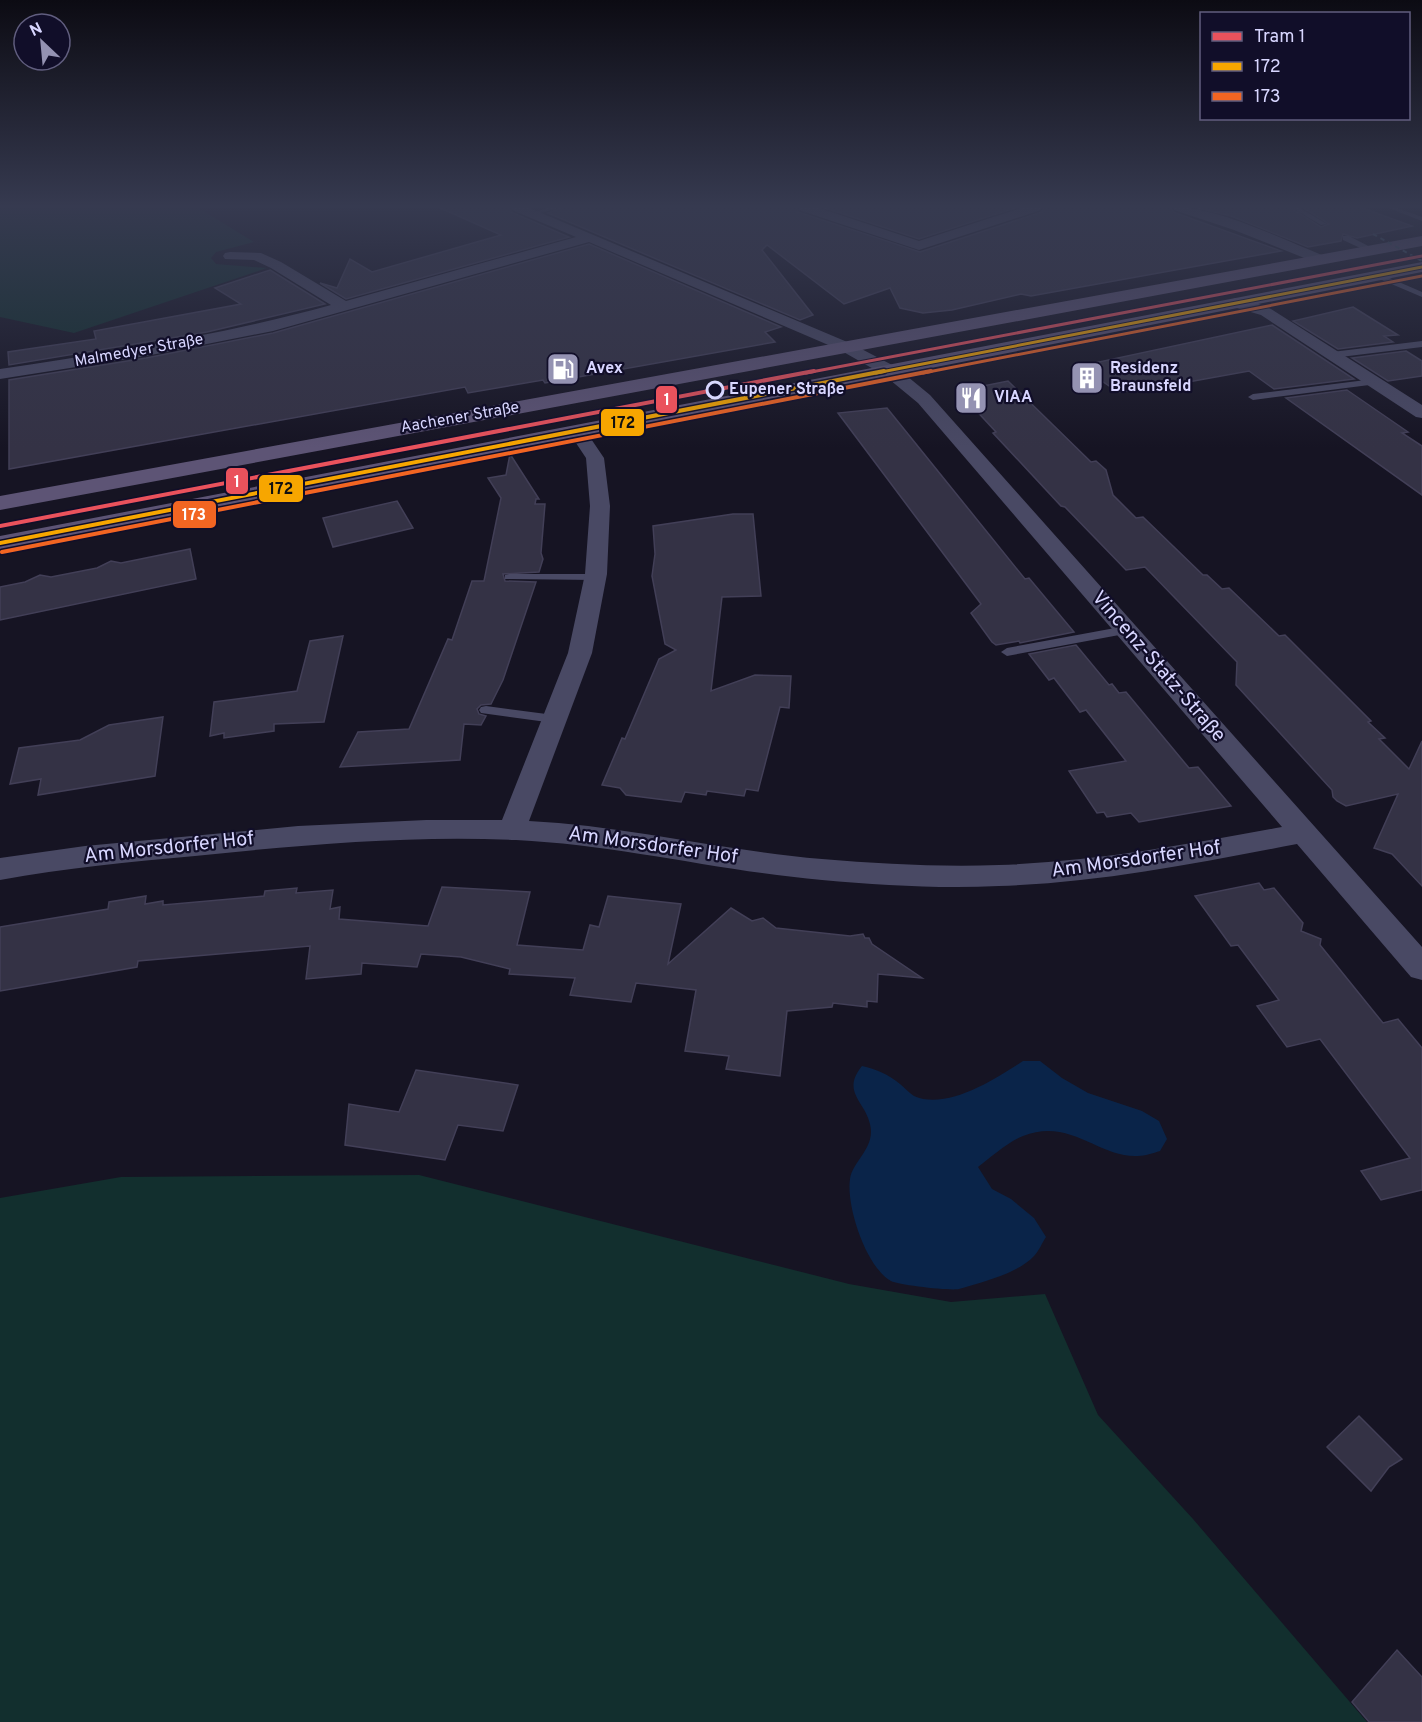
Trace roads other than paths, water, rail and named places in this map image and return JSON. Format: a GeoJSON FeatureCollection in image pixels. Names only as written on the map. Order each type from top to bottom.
{"type":"FeatureCollection","features":[{"type":"Feature","properties":{"kind":"main road","name":"Aachener Straße"},"geometry":{"type":"LineString","coordinates":[[0,503],[1171,287]]}},
{"type":"Feature","properties":{"kind":"main road","name":"Aachener Straße"},"geometry":{"type":"LineString","coordinates":[[0,543],[1315,287]]}},
{"type":"Feature","properties":{"kind":"main road"},"geometry":{"type":"LineString","coordinates":[[920,333],[902,343],[897,355],[903,360],[924,364]]}},
{"type":"Feature","properties":{"kind":"street"},"geometry":{"type":"LineString","coordinates":[[313,287],[345,307]]}},
{"type":"Feature","properties":{"kind":"street","name":"Malmedyer Straße"},"geometry":{"type":"LineString","coordinates":[[0,374],[218,338],[414,287]]}},
{"type":"Feature","properties":{"kind":"street"},"geometry":{"type":"LineString","coordinates":[[705,287],[846,347],[890,371]]}},
{"type":"Feature","properties":{"kind":"street"},"geometry":{"type":"LineString","coordinates":[[1235,303],[1249,304],[1266,312],[1422,414]]}},
{"type":"Feature","properties":{"kind":"street","name":"Vincenz-Statz-Straße"},"geometry":{"type":"LineString","coordinates":[[890,371],[924,399],[1422,968]]}},
{"type":"Feature","properties":{"kind":"street"},"geometry":{"type":"LineString","coordinates":[[512,830],[580,653],[595,578],[600,506],[595,459],[577,431]]}},
{"type":"Feature","properties":{"kind":"street","name":"Am Morsdorfer Hof"},"geometry":{"type":"LineString","coordinates":[[0,869],[41,861],[262,838],[386,831],[512,830],[593,835],[783,866],[902,875],[1029,876],[1173,858],[1304,833]]}},
{"type":"Feature","properties":{"kind":"lane"},"geometry":{"type":"LineString","coordinates":[[1405,287],[1422,295]]}},
{"type":"Feature","properties":{"kind":"lane"},"geometry":{"type":"LineString","coordinates":[[1332,355],[1422,344]]}},
{"type":"Feature","properties":{"kind":"lane"},"geometry":{"type":"LineString","coordinates":[[1253,397],[1374,382]]}},
{"type":"Feature","properties":{"kind":"lane"},"geometry":{"type":"LineString","coordinates":[[509,577],[595,578]]}},
{"type":"Feature","properties":{"kind":"lane"},"geometry":{"type":"LineString","coordinates":[[1007,652],[1126,630]]}},
{"type":"Feature","properties":{"kind":"lane"},"geometry":{"type":"LineString","coordinates":[[486,710],[554,719]]}},
{"type":"Feature","properties":{"kind":"water"},"geometry":{"type":"Polygon","coordinates":[[[1023,1061],[1040,1061],[1062,1078],[1088,1093],[1142,1111],[1159,1121],[1167,1139],[1160,1151],[1141,1156],[1124,1155],[1055,1131],[1040,1131],[1023,1136],[978,1167],[992,1189],[1011,1199],[1034,1218],[1046,1237],[1036,1254],[1009,1273],[959,1289],[925,1287],[891,1281],[873,1263],[866,1250],[851,1204],[850,1179],[867,1147],[871,1132],[867,1116],[854,1090],[856,1075],[862,1066],[867,1067],[891,1077],[914,1096],[941,1099],[956,1096],[986,1084],[1023,1061]]]}},
{"type":"Feature","properties":{"kind":"tram line","name":"1"},"geometry":{"type":"LineString","coordinates":[[0,526],[1257,287]]}},
{"type":"Feature","properties":{"kind":"place","name":"Avex"},"geometry":{"type":"Point","coordinates":[563,369]}},
{"type":"Feature","properties":{"kind":"place","name":"Residenz Braunsfeld"},"geometry":{"type":"Point","coordinates":[1087,378]}},
{"type":"Feature","properties":{"kind":"place","name":"Eupener Straße"},"geometry":{"type":"Point","coordinates":[715,390]}},
{"type":"Feature","properties":{"kind":"place","name":"VIAA"},"geometry":{"type":"Point","coordinates":[971,398]}}]}
